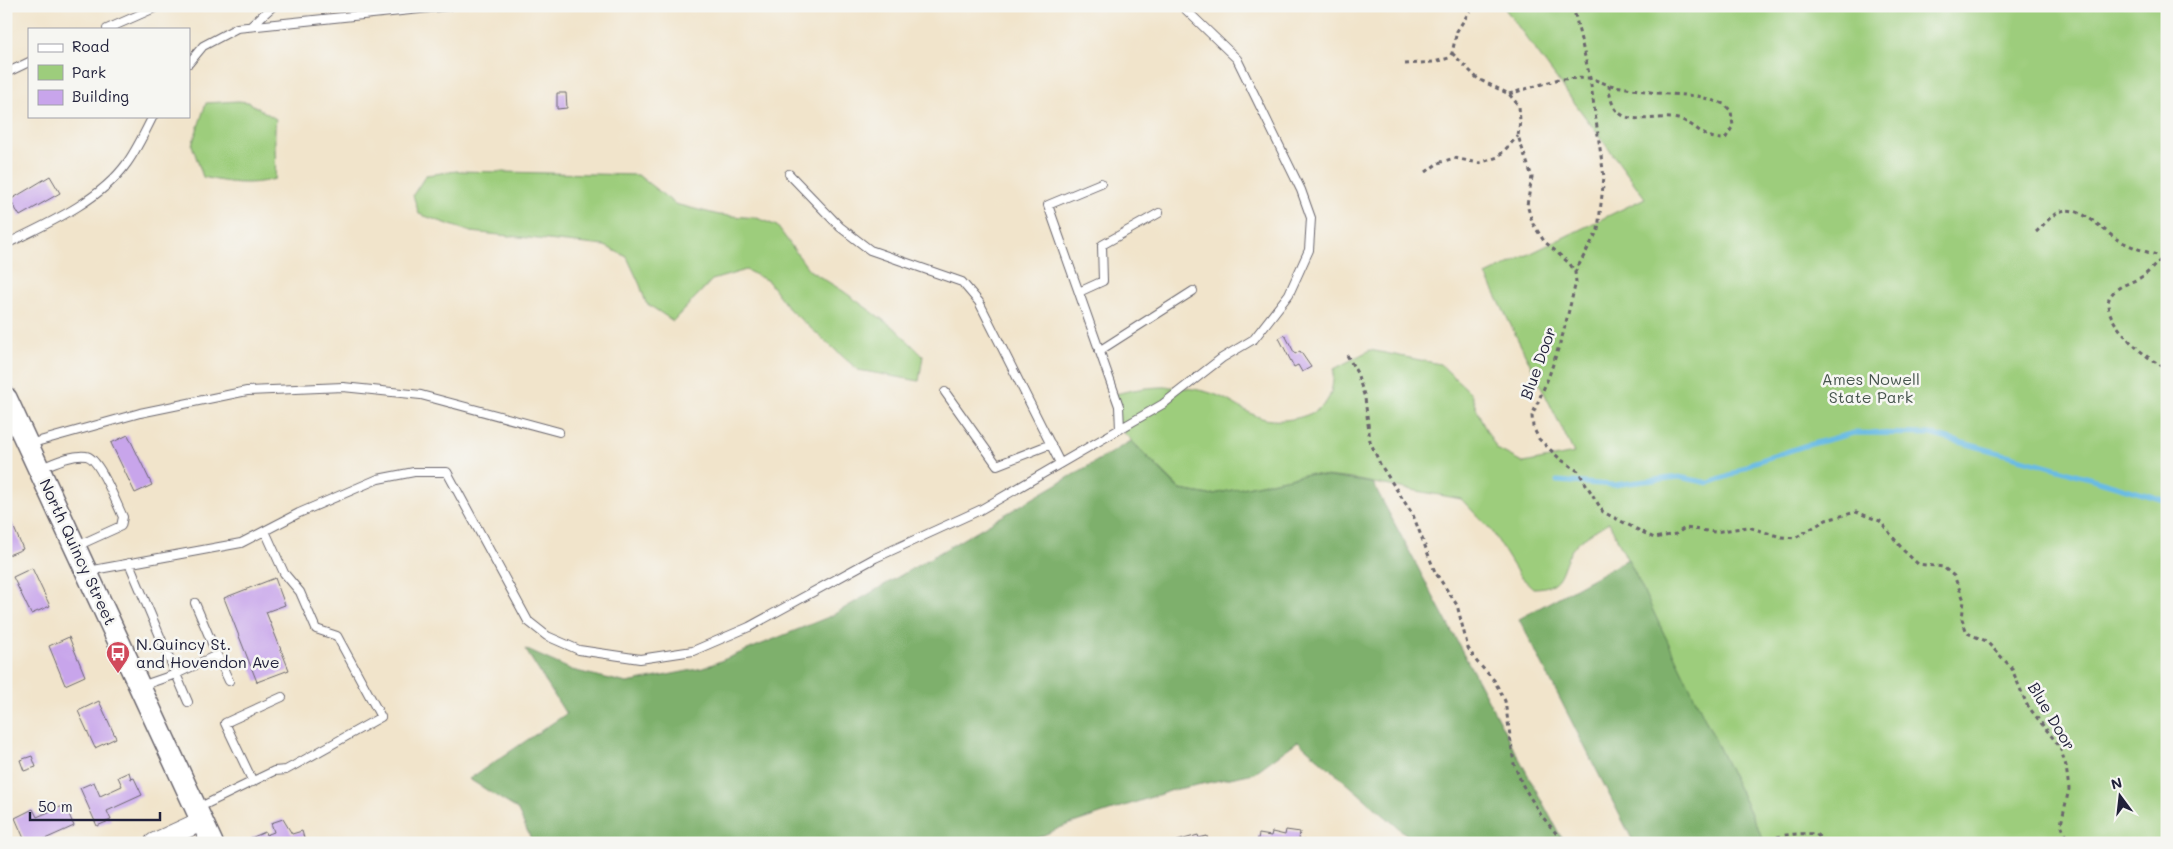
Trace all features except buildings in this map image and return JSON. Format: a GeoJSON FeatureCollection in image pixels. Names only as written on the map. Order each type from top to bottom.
{"type":"FeatureCollection","features":[{"type":"Feature","properties":{"kind":"main road","name":"North Quincy Street"},"geometry":{"type":"LineString","coordinates":[[6,398],[212,843]]}},
{"type":"Feature","properties":{"kind":"street"},"geometry":{"type":"LineString","coordinates":[[154,843],[199,815]]}},
{"type":"Feature","properties":{"kind":"lane"},"geometry":{"type":"LineString","coordinates":[[109,28],[159,6]]}},
{"type":"Feature","properties":{"kind":"lane"},"geometry":{"type":"LineString","coordinates":[[250,27],[272,6]]}},
{"type":"Feature","properties":{"kind":"lane"},"geometry":{"type":"LineString","coordinates":[[190,62],[203,46],[237,28],[449,6]]}},
{"type":"Feature","properties":{"kind":"lane"},"geometry":{"type":"LineString","coordinates":[[87,572],[241,544],[299,513],[378,479],[414,472],[447,472],[528,621],[547,636],[580,650],[640,659],[693,651],[749,627],[875,558],[980,510],[1163,404],[1222,358],[1254,339],[1289,294],[1309,250],[1311,218],[1301,190],[1237,59],[1182,6]]}},
{"type":"Feature","properties":{"kind":"lane"},"geometry":{"type":"LineString","coordinates":[[6,73],[28,62]]}},
{"type":"Feature","properties":{"kind":"lane"},"geometry":{"type":"LineString","coordinates":[[6,244],[55,220],[96,194],[126,164],[152,118]]}},
{"type":"Feature","properties":{"kind":"lane"},"geometry":{"type":"LineString","coordinates":[[789,174],[840,227],[870,250],[962,282],[979,302],[1060,463]]}},
{"type":"Feature","properties":{"kind":"lane"},"geometry":{"type":"LineString","coordinates":[[1101,182],[1048,204],[1119,406],[1120,429]]}},
{"type":"Feature","properties":{"kind":"lane"},"geometry":{"type":"LineString","coordinates":[[1079,292],[1103,281],[1102,245],[1159,213]]}},
{"type":"Feature","properties":{"kind":"lane"},"geometry":{"type":"LineString","coordinates":[[1100,350],[1193,291]]}},
{"type":"Feature","properties":{"kind":"lane"},"geometry":{"type":"LineString","coordinates":[[28,444],[140,413],[247,391],[343,387],[421,395],[559,432]]}},
{"type":"Feature","properties":{"kind":"lane"},"geometry":{"type":"LineString","coordinates":[[945,392],[997,465],[1050,444]]}},
{"type":"Feature","properties":{"kind":"lane"},"geometry":{"type":"LineString","coordinates":[[39,469],[75,456],[87,455],[96,461],[123,518],[121,526],[75,547]]}},
{"type":"Feature","properties":{"kind":"lane"},"geometry":{"type":"LineString","coordinates":[[199,815],[253,782],[274,771],[286,770],[381,717],[337,636],[316,629],[300,592],[284,573],[265,531]]}},
{"type":"Feature","properties":{"kind":"lane"},"geometry":{"type":"LineString","coordinates":[[129,563],[188,702]]}},
{"type":"Feature","properties":{"kind":"lane"},"geometry":{"type":"LineString","coordinates":[[195,603],[229,681]]}},
{"type":"Feature","properties":{"kind":"lane"},"geometry":{"type":"LineString","coordinates":[[140,686],[176,674],[217,655]]}},
{"type":"Feature","properties":{"kind":"lane"},"geometry":{"type":"LineString","coordinates":[[253,782],[225,723],[282,697]]}},
{"type":"Feature","properties":{"kind":"path"},"geometry":{"type":"LineString","coordinates":[[1405,64],[1434,62],[1449,58],[1457,31],[1473,6]]}},
{"type":"Feature","properties":{"kind":"path","name":"Blue Door"},"geometry":{"type":"LineString","coordinates":[[1573,6],[1590,78],[1604,177],[1598,230],[1576,272],[1574,290],[1563,334],[1549,376],[1532,416],[1533,427],[1538,439],[1560,459],[1578,471],[1603,512],[1654,538],[1676,534],[1685,528],[1715,532],[1748,527],[1781,537],[1795,538],[1826,520],[1856,512],[1880,521],[1904,551],[1918,564],[1928,567],[1943,567],[1954,576],[1964,600],[1962,619],[1967,633],[1986,641],[1998,652],[2010,667],[2027,705],[2060,747],[2066,766],[2069,789],[2061,824],[2067,838],[2073,843]]}},
{"type":"Feature","properties":{"kind":"path"},"geometry":{"type":"LineString","coordinates":[[1452,53],[1478,79],[1509,94],[1519,106],[1518,136],[1532,177],[1526,205],[1533,224],[1544,241],[1570,264],[1576,272]]}},
{"type":"Feature","properties":{"kind":"path"},"geometry":{"type":"LineString","coordinates":[[1509,94],[1559,79],[1590,78],[1610,85],[1656,93],[1698,96],[1724,104],[1731,110],[1733,126],[1725,139],[1712,139],[1683,121],[1631,119],[1617,110],[1610,97],[1610,85]]}},
{"type":"Feature","properties":{"kind":"path"},"geometry":{"type":"LineString","coordinates":[[1426,172],[1438,162],[1454,158],[1479,164],[1498,157],[1518,136]]}},
{"type":"Feature","properties":{"kind":"path"},"geometry":{"type":"LineString","coordinates":[[2036,232],[2060,212],[2073,210],[2084,215],[2119,240],[2142,251],[2166,257]]}},
{"type":"Feature","properties":{"kind":"path"},"geometry":{"type":"LineString","coordinates":[[2166,257],[2145,274],[2113,293],[2108,310],[2137,349],[2157,365],[2167,368]]}},
{"type":"Feature","properties":{"kind":"path"},"geometry":{"type":"LineString","coordinates":[[1347,356],[1357,373],[1365,398],[1370,441],[1380,464],[1413,515],[1435,572],[1457,604],[1468,648],[1477,662],[1494,680],[1505,701],[1514,764],[1522,784],[1540,814],[1564,843]]}},
{"type":"Feature","properties":{"kind":"path"},"geometry":{"type":"LineString","coordinates":[[1762,843],[1777,836],[1796,833],[1816,834],[1826,843]]}},
{"type":"Feature","properties":{"kind":"green space","name":"Ames Nowell State Park"},"geometry":{"type":"Polygon","coordinates":[[[1503,6],[2167,6],[2167,843],[1765,843],[1609,522],[1583,538],[1574,546],[1560,577],[1556,581],[1551,585],[1533,588],[1519,575],[1492,531],[1461,499],[1352,479],[1308,474],[1209,495],[1181,490],[1111,420],[1116,394],[1138,389],[1161,387],[1196,389],[1214,394],[1252,414],[1267,419],[1286,420],[1296,418],[1316,411],[1323,406],[1330,396],[1334,369],[1370,350],[1440,364],[1470,392],[1483,424],[1497,449],[1524,463],[1574,453],[1486,275],[1645,198],[1503,6]]]}},
{"type":"Feature","properties":{"kind":"green space"},"geometry":{"type":"Polygon","coordinates":[[[248,102],[276,119],[275,179],[239,183],[203,177],[192,145],[206,103],[248,102]]]}},
{"type":"Feature","properties":{"kind":"green space"},"geometry":{"type":"Polygon","coordinates":[[[457,171],[638,175],[675,204],[719,215],[757,218],[777,226],[809,270],[843,291],[897,330],[923,356],[919,381],[858,370],[789,309],[768,281],[746,270],[712,280],[673,321],[646,303],[627,257],[605,246],[471,232],[419,214],[413,195],[426,175],[457,171]]]}},
{"type":"Feature","properties":{"kind":"green space"},"geometry":{"type":"Polygon","coordinates":[[[1131,441],[1180,490],[1209,495],[1308,474],[1373,483],[1564,843],[1416,843],[1298,741],[1254,773],[1173,790],[1064,826],[1026,843],[533,843],[517,809],[469,779],[566,714],[525,649],[572,670],[627,683],[703,668],[831,616],[1131,441]]]}},
{"type":"Feature","properties":{"kind":"green space"},"geometry":{"type":"Polygon","coordinates":[[[1628,559],[1765,843],[1634,843],[1519,619],[1628,559]]]}},
{"type":"Feature","properties":{"kind":"waterway"},"geometry":{"type":"LineString","coordinates":[[1557,481],[1613,485],[1679,477],[1709,483],[1732,475],[1752,463],[1804,446],[1854,433],[1930,434],[2167,501]]}},
{"type":"Feature","properties":{"kind":"place","name":"N.Quincy St. and Hovendon Ave"},"geometry":{"type":"Point","coordinates":[118,674]}}]}
